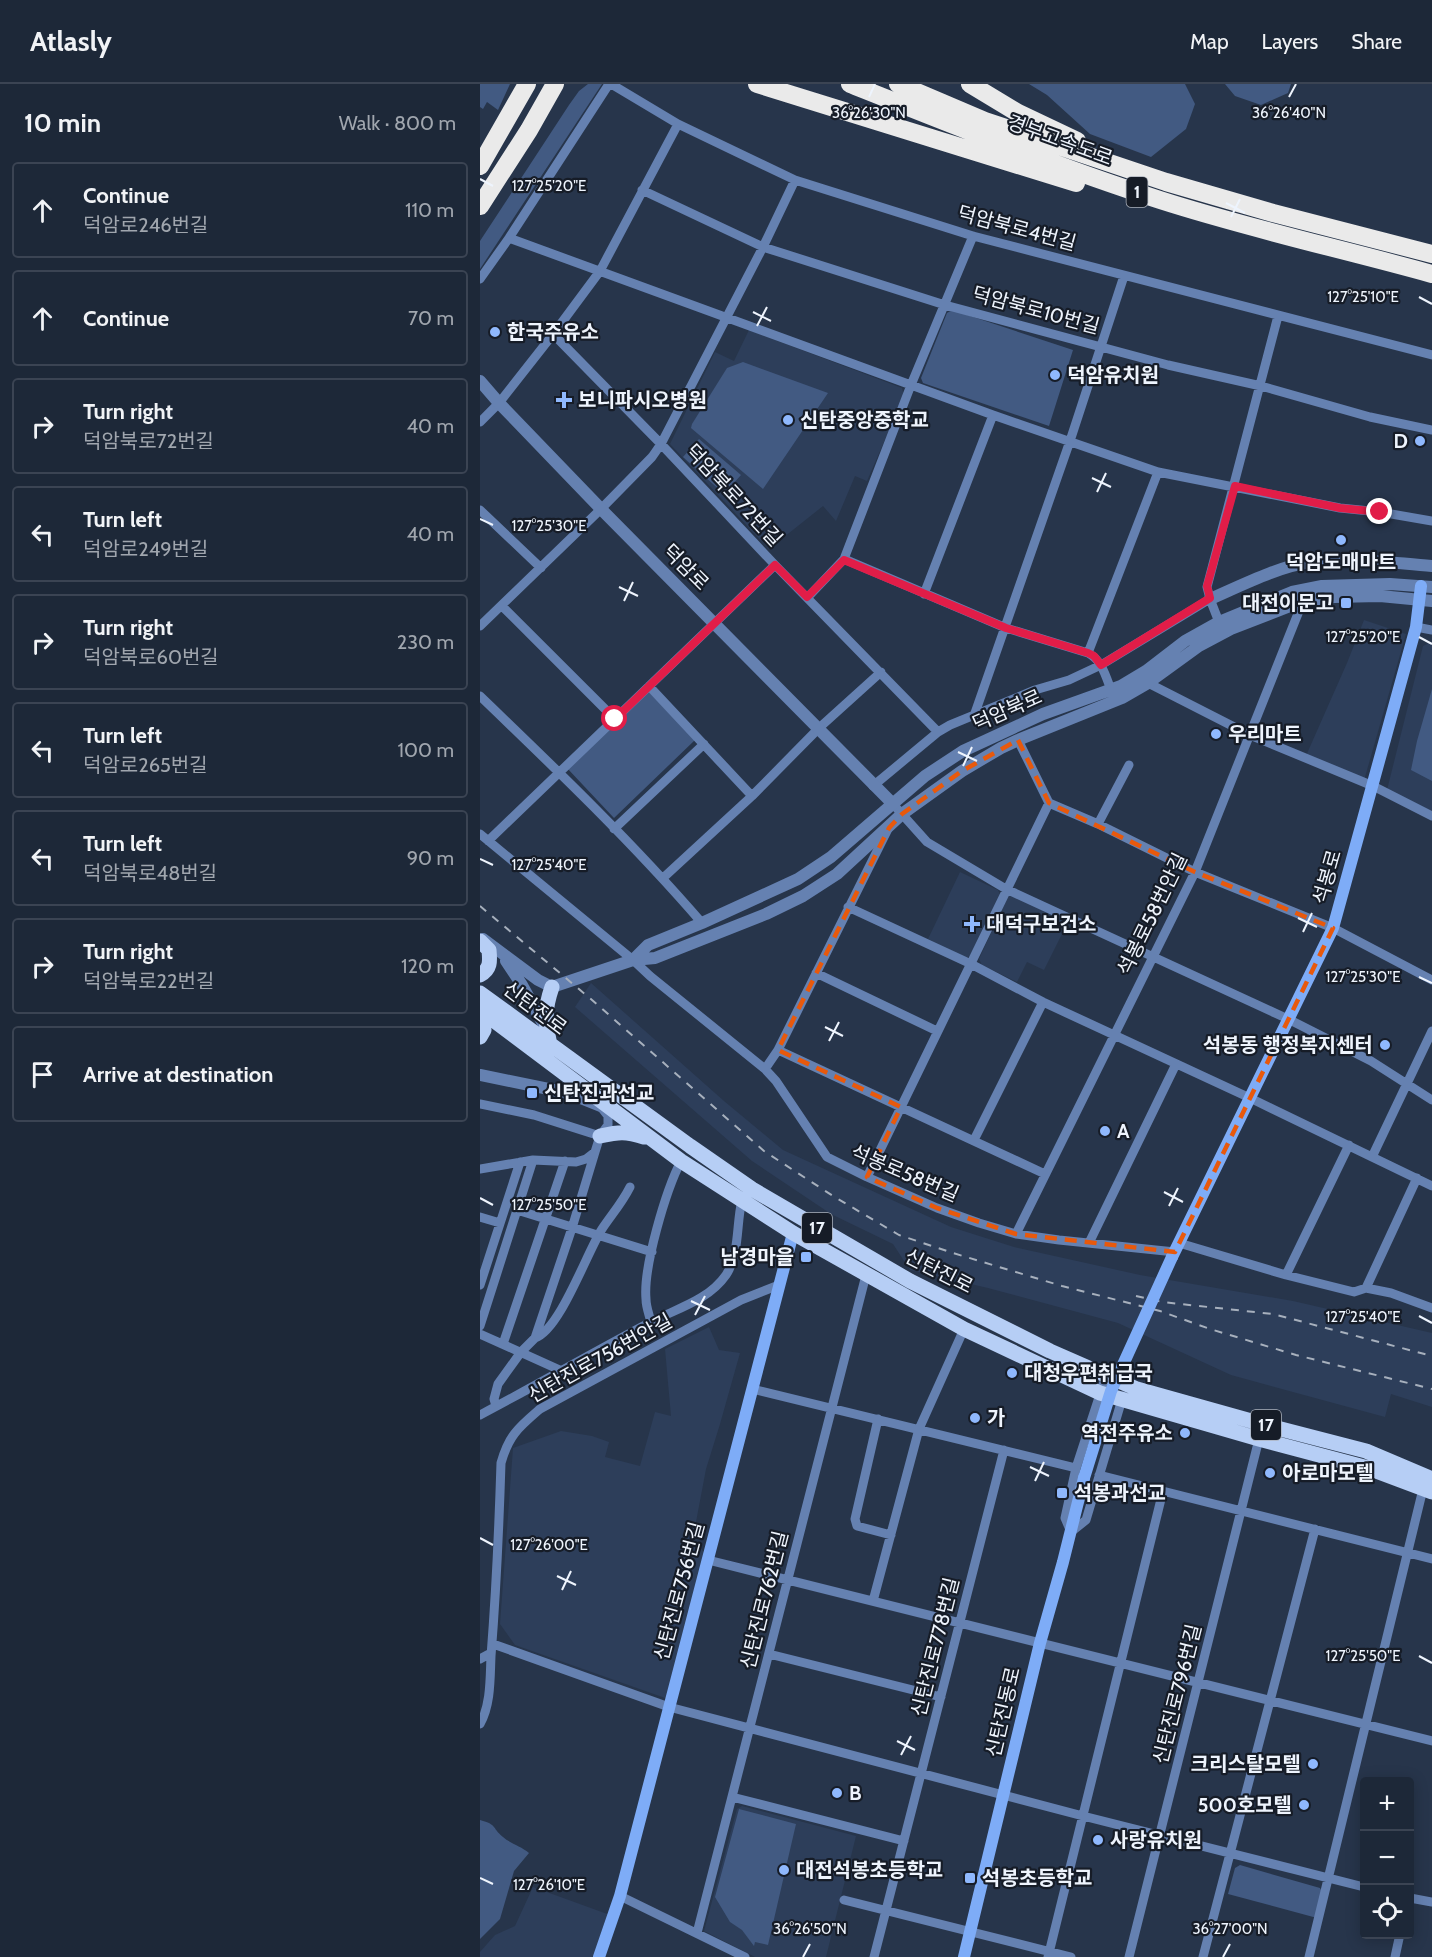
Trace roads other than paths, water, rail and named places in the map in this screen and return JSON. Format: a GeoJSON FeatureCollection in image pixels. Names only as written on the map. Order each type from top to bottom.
{"type":"FeatureCollection","features":[{"type":"Feature","properties":{"kind":"highway"},"geometry":{"type":"LineString","coordinates":[[512,110],[521,84]]}},
{"type":"Feature","properties":{"kind":"highway"},"geometry":{"type":"LineString","coordinates":[[480,166],[527,84]]}},
{"type":"Feature","properties":{"kind":"highway"},"geometry":{"type":"LineString","coordinates":[[529,130],[546,84]]}},
{"type":"Feature","properties":{"kind":"highway"},"geometry":{"type":"LineString","coordinates":[[480,207],[555,84]]}},
{"type":"Feature","properties":{"kind":"highway"},"geometry":{"type":"LineString","coordinates":[[757,84],[1126,198],[1267,231]]}},
{"type":"Feature","properties":{"kind":"highway","name":"경부고속도로"},"geometry":{"type":"LineString","coordinates":[[850,84],[981,136],[1161,200],[1267,231],[1432,274]]}},
{"type":"Feature","properties":{"kind":"highway","name":"경부고속도로"},"geometry":{"type":"LineString","coordinates":[[898,84],[985,121],[1189,189],[1432,254]]}},
{"type":"Feature","properties":{"kind":"highway"},"geometry":{"type":"LineString","coordinates":[[970,84],[1026,118],[1189,189]]}},
{"type":"Feature","properties":{"kind":"main road","name":"석봉로"},"geometry":{"type":"LineString","coordinates":[[1080,1473],[1111,1391],[1175,1251],[1333,928],[1416,627],[1426,601],[1427,587]]}},
{"type":"Feature","properties":{"kind":"main road"},"geometry":{"type":"LineString","coordinates":[[480,939],[489,950],[490,958],[490,965],[480,975]]}},
{"type":"Feature","properties":{"kind":"main road"},"geometry":{"type":"LineString","coordinates":[[548,1038],[546,1005],[552,987]]}},
{"type":"Feature","properties":{"kind":"main road","name":"신탄진로"},"geometry":{"type":"LineString","coordinates":[[480,993],[548,1038],[752,1189],[910,1281],[1039,1345],[1127,1385],[1366,1451],[1429,1486]]}},
{"type":"Feature","properties":{"kind":"main road","name":"신탄진로"},"geometry":{"type":"LineString","coordinates":[[480,1010],[681,1161],[792,1233],[964,1329],[1100,1393],[1429,1486]]}},
{"type":"Feature","properties":{"kind":"main road"},"geometry":{"type":"LineString","coordinates":[[480,1018],[484,1030],[480,1037]]}},
{"type":"Feature","properties":{"kind":"main road"},"geometry":{"type":"LineString","coordinates":[[600,1136],[627,1131],[651,1139]]}},
{"type":"Feature","properties":{"kind":"main road","name":"신탄진로756번길"},"geometry":{"type":"LineString","coordinates":[[599,1957],[621,1896],[792,1233]]}},
{"type":"Feature","properties":{"kind":"main road"},"geometry":{"type":"LineString","coordinates":[[1008,1349],[1024,1349],[1040,1354],[1039,1345]]}},
{"type":"Feature","properties":{"kind":"main road","name":"신탄진동로"},"geometry":{"type":"LineString","coordinates":[[964,1957],[1040,1643],[1071,1532],[1080,1473]]}},
{"type":"Feature","properties":{"kind":"street","name":"덕암북로4번길"},"geometry":{"type":"LineString","coordinates":[[610,84],[678,124],[795,180],[972,236],[1432,355]]}},
{"type":"Feature","properties":{"kind":"street"},"geometry":{"type":"LineString","coordinates":[[480,279],[510,238],[610,84]]}},
{"type":"Feature","properties":{"kind":"street"},"geometry":{"type":"LineString","coordinates":[[480,423],[499,403],[600,271],[678,124]]}},
{"type":"Feature","properties":{"kind":"street"},"geometry":{"type":"LineString","coordinates":[[480,626],[652,457],[661,444],[763,247],[795,180]]}},
{"type":"Feature","properties":{"kind":"street","name":"덕암북로10번길"},"geometry":{"type":"LineString","coordinates":[[642,190],[763,247],[945,305],[1168,365],[1261,386],[1370,417],[1432,430]]}},
{"type":"Feature","properties":{"kind":"street"},"geometry":{"type":"LineString","coordinates":[[807,597],[844,560],[911,385],[972,236]]}},
{"type":"Feature","properties":{"kind":"street"},"geometry":{"type":"LineString","coordinates":[[510,238],[993,415],[1158,472],[1340,508],[1380,512],[1432,522]]}},
{"type":"Feature","properties":{"kind":"street"},"geometry":{"type":"LineString","coordinates":[[975,713],[1070,441],[1124,276]]}},
{"type":"Feature","properties":{"kind":"street"},"geometry":{"type":"LineString","coordinates":[[1219,622],[1207,586],[1278,316]]}},
{"type":"Feature","properties":{"kind":"street","name":"덕암북로72번길"},"geometry":{"type":"LineString","coordinates":[[554,333],[938,732]]}},
{"type":"Feature","properties":{"kind":"street","name":"덕암로"},"geometry":{"type":"LineString","coordinates":[[480,381],[601,509],[892,803]]}},
{"type":"Feature","properties":{"kind":"street"},"geometry":{"type":"LineString","coordinates":[[924,594],[993,415]]}},
{"type":"Feature","properties":{"kind":"street"},"geometry":{"type":"LineString","coordinates":[[1088,653],[1158,472]]}},
{"type":"Feature","properties":{"kind":"street"},"geometry":{"type":"LineString","coordinates":[[482,516],[541,568]]}},
{"type":"Feature","properties":{"kind":"street"},"geometry":{"type":"LineString","coordinates":[[844,560],[1006,628],[1088,653],[1094,656],[1101,665],[1111,690]]}},
{"type":"Feature","properties":{"kind":"street"},"geometry":{"type":"LineString","coordinates":[[873,786],[938,732],[950,725],[1035,690],[1069,680],[1101,665],[1210,598],[1272,573],[1309,562],[1338,560],[1432,566]]}},
{"type":"Feature","properties":{"kind":"street"},"geometry":{"type":"LineString","coordinates":[[488,841],[775,565]]}},
{"type":"Feature","properties":{"kind":"street","name":"덕암북로"},"geometry":{"type":"LineString","coordinates":[[633,960],[648,945],[798,879],[831,857],[925,776],[963,751],[1043,714],[1121,686],[1185,641],[1219,622],[1292,592],[1322,586],[1390,584],[1427,587]]}},
{"type":"Feature","properties":{"kind":"street","name":"덕암북로"},"geometry":{"type":"LineString","coordinates":[[552,987],[633,960],[655,958],[766,914],[803,896],[837,874],[902,814],[962,771],[1018,740],[1122,698],[1148,683],[1199,646],[1223,633],[1303,601],[1334,597],[1380,596],[1426,601]]}},
{"type":"Feature","properties":{"kind":"street","name":"석봉로58번안길"},"geometry":{"type":"LineString","coordinates":[[1016,1234],[1195,872],[1303,601]]}},
{"type":"Feature","properties":{"kind":"street"},"geometry":{"type":"LineString","coordinates":[[502,606],[615,719]]}},
{"type":"Feature","properties":{"kind":"street"},"geometry":{"type":"LineString","coordinates":[[1416,627],[1432,630]]}},
{"type":"Feature","properties":{"kind":"street"},"geometry":{"type":"LineString","coordinates":[[663,878],[752,796],[819,728],[881,672]]}},
{"type":"Feature","properties":{"kind":"street"},"geometry":{"type":"LineString","coordinates":[[1148,683],[1250,735],[1373,786],[1432,816]]}},
{"type":"Feature","properties":{"kind":"street"},"geometry":{"type":"LineString","coordinates":[[649,686],[752,796]]}},
{"type":"Feature","properties":{"kind":"street"},"geometry":{"type":"LineString","coordinates":[[480,696],[559,772],[663,878],[702,923]]}},
{"type":"Feature","properties":{"kind":"street"},"geometry":{"type":"LineString","coordinates":[[1018,740],[1049,803],[1098,824],[1195,872],[1333,928],[1431,977]]}},
{"type":"Feature","properties":{"kind":"street"},"geometry":{"type":"LineString","coordinates":[[614,829],[704,744]]}},
{"type":"Feature","properties":{"kind":"street"},"geometry":{"type":"LineString","coordinates":[[1098,824],[1128,765]]}},
{"type":"Feature","properties":{"kind":"street"},"geometry":{"type":"LineString","coordinates":[[892,803],[927,842],[1006,889],[1288,1019],[1371,1061],[1432,1100]]}},
{"type":"Feature","properties":{"kind":"street"},"geometry":{"type":"LineString","coordinates":[[867,1177],[1049,803]]}},
{"type":"Feature","properties":{"kind":"street"},"geometry":{"type":"LineString","coordinates":[[765,1069],[778,1050],[889,828]]}},
{"type":"Feature","properties":{"kind":"street","name":"석봉로58번길"},"geometry":{"type":"LineString","coordinates":[[480,834],[765,1069],[776,1081],[827,1157],[867,1177],[937,1208],[1016,1234],[1035,1238],[1175,1251],[1354,1292],[1366,1288],[1391,1293],[1432,1308]]}},
{"type":"Feature","properties":{"kind":"street"},"geometry":{"type":"LineString","coordinates":[[848,907],[1432,1186]]}},
{"type":"Feature","properties":{"kind":"street"},"geometry":{"type":"LineString","coordinates":[[480,939],[538,980],[552,987]]}},
{"type":"Feature","properties":{"kind":"street"},"geometry":{"type":"LineString","coordinates":[[501,952],[522,985],[548,1038]]}},
{"type":"Feature","properties":{"kind":"street"},"geometry":{"type":"LineString","coordinates":[[816,973],[938,1031]]}},
{"type":"Feature","properties":{"kind":"street"},"geometry":{"type":"LineString","coordinates":[[974,1140],[1043,1002]]}},
{"type":"Feature","properties":{"kind":"street"},"geometry":{"type":"LineString","coordinates":[[1372,1157],[1432,1031]]}},
{"type":"Feature","properties":{"kind":"street"},"geometry":{"type":"LineString","coordinates":[[778,1050],[1045,1174]]}},
{"type":"Feature","properties":{"kind":"street"},"geometry":{"type":"LineString","coordinates":[[1089,1243],[1176,1064]]}},
{"type":"Feature","properties":{"kind":"street"},"geometry":{"type":"LineString","coordinates":[[480,1066],[494,1078]]}},
{"type":"Feature","properties":{"kind":"street"},"geometry":{"type":"LineString","coordinates":[[480,1075],[568,1093],[625,1119]]}},
{"type":"Feature","properties":{"kind":"street"},"geometry":{"type":"LineString","coordinates":[[480,1104],[534,1115],[600,1136]]}},
{"type":"Feature","properties":{"kind":"street"},"geometry":{"type":"LineString","coordinates":[[535,1338],[600,1136],[606,1130],[609,1120],[607,1112],[602,1107]]}},
{"type":"Feature","properties":{"kind":"street"},"geometry":{"type":"LineString","coordinates":[[1286,1275],[1349,1145]]}},
{"type":"Feature","properties":{"kind":"street"},"geometry":{"type":"LineString","coordinates":[[480,1168],[534,1160],[586,1160],[595,1152]]}},
{"type":"Feature","properties":{"kind":"street"},"geometry":{"type":"LineString","coordinates":[[480,1326],[534,1160]]}},
{"type":"Feature","properties":{"kind":"street"},"geometry":{"type":"LineString","coordinates":[[503,1344],[565,1161]]}},
{"type":"Feature","properties":{"kind":"street"},"geometry":{"type":"LineString","coordinates":[[651,1322],[646,1298],[647,1275],[672,1184],[681,1161]]}},
{"type":"Feature","properties":{"kind":"street"},"geometry":{"type":"LineString","coordinates":[[480,1285],[520,1162]]}},
{"type":"Feature","properties":{"kind":"street"},"geometry":{"type":"LineString","coordinates":[[1366,1288],[1417,1178]]}},
{"type":"Feature","properties":{"kind":"street"},"geometry":{"type":"LineString","coordinates":[[496,1406],[494,1399],[498,1384],[521,1352],[541,1335],[558,1314],[601,1231],[620,1207],[630,1187]]}},
{"type":"Feature","properties":{"kind":"street"},"geometry":{"type":"LineString","coordinates":[[480,1415],[651,1322],[704,1297],[726,1275],[733,1262],[742,1200]]}},
{"type":"Feature","properties":{"kind":"street"},"geometry":{"type":"LineString","coordinates":[[517,1210],[652,1252]]}},
{"type":"Feature","properties":{"kind":"street"},"geometry":{"type":"LineString","coordinates":[[480,1217],[500,1223]]}},
{"type":"Feature","properties":{"kind":"street","name":"신탄진로762번길"},"geometry":{"type":"LineString","coordinates":[[697,1933],[866,1275]]}},
{"type":"Feature","properties":{"kind":"street","name":"신탄진로756번안길"},"geometry":{"type":"LineString","coordinates":[[480,1724],[484,1717],[492,1649],[501,1463],[507,1443],[517,1429],[540,1409],[741,1300],[779,1285]]}},
{"type":"Feature","properties":{"kind":"street"},"geometry":{"type":"LineString","coordinates":[[873,1601],[919,1430],[964,1329]]}},
{"type":"Feature","properties":{"kind":"street"},"geometry":{"type":"LineString","coordinates":[[480,1334],[561,1371]]}},
{"type":"Feature","properties":{"kind":"street"},"geometry":{"type":"LineString","coordinates":[[752,1389],[1004,1450],[1080,1473],[1106,1376]]}},
{"type":"Feature","properties":{"kind":"street"},"geometry":{"type":"LineString","coordinates":[[1071,1532],[1086,1520],[1127,1385]]}},
{"type":"Feature","properties":{"kind":"street"},"geometry":{"type":"LineString","coordinates":[[878,1419],[855,1519],[857,1526],[891,1535]]}},
{"type":"Feature","properties":{"kind":"street","name":"신탄진로796번길"},"geometry":{"type":"LineString","coordinates":[[1129,1957],[1259,1439]]}},
{"type":"Feature","properties":{"kind":"street","name":"신탄진로778번길"},"geometry":{"type":"LineString","coordinates":[[874,1957],[1004,1450]]}},
{"type":"Feature","properties":{"kind":"street"},"geometry":{"type":"LineString","coordinates":[[1099,1475],[1432,1559]]}},
{"type":"Feature","properties":{"kind":"street"},"geometry":{"type":"LineString","coordinates":[[1309,1957],[1407,1553],[1429,1486]]}},
{"type":"Feature","properties":{"kind":"street"},"geometry":{"type":"LineString","coordinates":[[1049,1954],[1163,1491]]}},
{"type":"Feature","properties":{"kind":"street"},"geometry":{"type":"LineString","coordinates":[[1203,1957],[1314,1529]]}},
{"type":"Feature","properties":{"kind":"street"},"geometry":{"type":"LineString","coordinates":[[708,1560],[1432,1741]]}},
{"type":"Feature","properties":{"kind":"street"},"geometry":{"type":"LineString","coordinates":[[480,1659],[492,1649],[669,1707],[1083,1816],[1360,1886]]}},
{"type":"Feature","properties":{"kind":"street"},"geometry":{"type":"LineString","coordinates":[[769,1654],[941,1697]]}},
{"type":"Feature","properties":{"kind":"street"},"geometry":{"type":"LineString","coordinates":[[732,1797],[904,1841]]}},
{"type":"Feature","properties":{"kind":"street"},"geometry":{"type":"LineString","coordinates":[[621,1896],[745,1957]]}},
{"type":"Feature","properties":{"kind":"street"},"geometry":{"type":"LineString","coordinates":[[1414,1899],[1432,1902]]}},
{"type":"Feature","properties":{"kind":"street"},"geometry":{"type":"LineString","coordinates":[[844,1900],[1049,1954],[1071,1957]]}},
{"type":"Feature","properties":{"kind":"street"},"geometry":{"type":"LineString","coordinates":[[1395,1957],[1399,1939]]}},
{"type":"Feature","properties":{"kind":"railway"},"geometry":{"type":"LineString","coordinates":[[480,906],[592,1000],[764,1151],[899,1235],[1062,1286],[1160,1311],[1296,1355],[1432,1389]]}},
{"type":"Feature","properties":{"kind":"railway"},"geometry":{"type":"LineString","coordinates":[[1136,1296],[1162,1302],[1273,1314],[1432,1356]]}},
{"type":"Feature","properties":{"kind":"place","name":"한국주유소"},"geometry":{"type":"Point","coordinates":[495,332]}},
{"type":"Feature","properties":{"kind":"place","name":"덕암유치원"},"geometry":{"type":"Point","coordinates":[1055,375]}},
{"type":"Feature","properties":{"kind":"place","name":"보니파시오병원"},"geometry":{"type":"Point","coordinates":[564,400]}},
{"type":"Feature","properties":{"kind":"place","name":"신탄중앙중학교"},"geometry":{"type":"Point","coordinates":[788,420]}},
{"type":"Feature","properties":{"kind":"place","name":"D"},"geometry":{"type":"Point","coordinates":[1420,441]}},
{"type":"Feature","properties":{"kind":"place","name":"덕암도매마트"},"geometry":{"type":"Point","coordinates":[1341,540]}},
{"type":"Feature","properties":{"kind":"place","name":"대전이문고"},"geometry":{"type":"Point","coordinates":[1346,603]}},
{"type":"Feature","properties":{"kind":"place","name":"우리마트"},"geometry":{"type":"Point","coordinates":[1216,734]}},
{"type":"Feature","properties":{"kind":"place","name":"대덕구보건소"},"geometry":{"type":"Point","coordinates":[972,924]}},
{"type":"Feature","properties":{"kind":"place","name":"석봉동 행정복지센터"},"geometry":{"type":"Point","coordinates":[1385,1045]}},
{"type":"Feature","properties":{"kind":"place","name":"신탄진과선교"},"geometry":{"type":"Point","coordinates":[532,1093]}},
{"type":"Feature","properties":{"kind":"place","name":"A"},"geometry":{"type":"Point","coordinates":[1105,1131]}},
{"type":"Feature","properties":{"kind":"place","name":"남경마을"},"geometry":{"type":"Point","coordinates":[806,1257]}},
{"type":"Feature","properties":{"kind":"place","name":"대청우편취급국"},"geometry":{"type":"Point","coordinates":[1012,1373]}},
{"type":"Feature","properties":{"kind":"place","name":"가"},"geometry":{"type":"Point","coordinates":[975,1418]}},
{"type":"Feature","properties":{"kind":"place","name":"역전주유소"},"geometry":{"type":"Point","coordinates":[1185,1433]}},
{"type":"Feature","properties":{"kind":"place","name":"아로마모텔"},"geometry":{"type":"Point","coordinates":[1270,1473]}},
{"type":"Feature","properties":{"kind":"place","name":"석봉과선교"},"geometry":{"type":"Point","coordinates":[1062,1493]}},
{"type":"Feature","properties":{"kind":"place","name":"크리스탈모텔"},"geometry":{"type":"Point","coordinates":[1313,1764]}},
{"type":"Feature","properties":{"kind":"place","name":"B"},"geometry":{"type":"Point","coordinates":[837,1793]}},
{"type":"Feature","properties":{"kind":"place","name":"500호모텔"},"geometry":{"type":"Point","coordinates":[1304,1805]}},
{"type":"Feature","properties":{"kind":"place","name":"사랑유치원"},"geometry":{"type":"Point","coordinates":[1098,1840]}},
{"type":"Feature","properties":{"kind":"place","name":"대전석봉초등학교"},"geometry":{"type":"Point","coordinates":[784,1870]}},
{"type":"Feature","properties":{"kind":"place","name":"석봉초등학교"},"geometry":{"type":"Point","coordinates":[970,1878]}}]}
